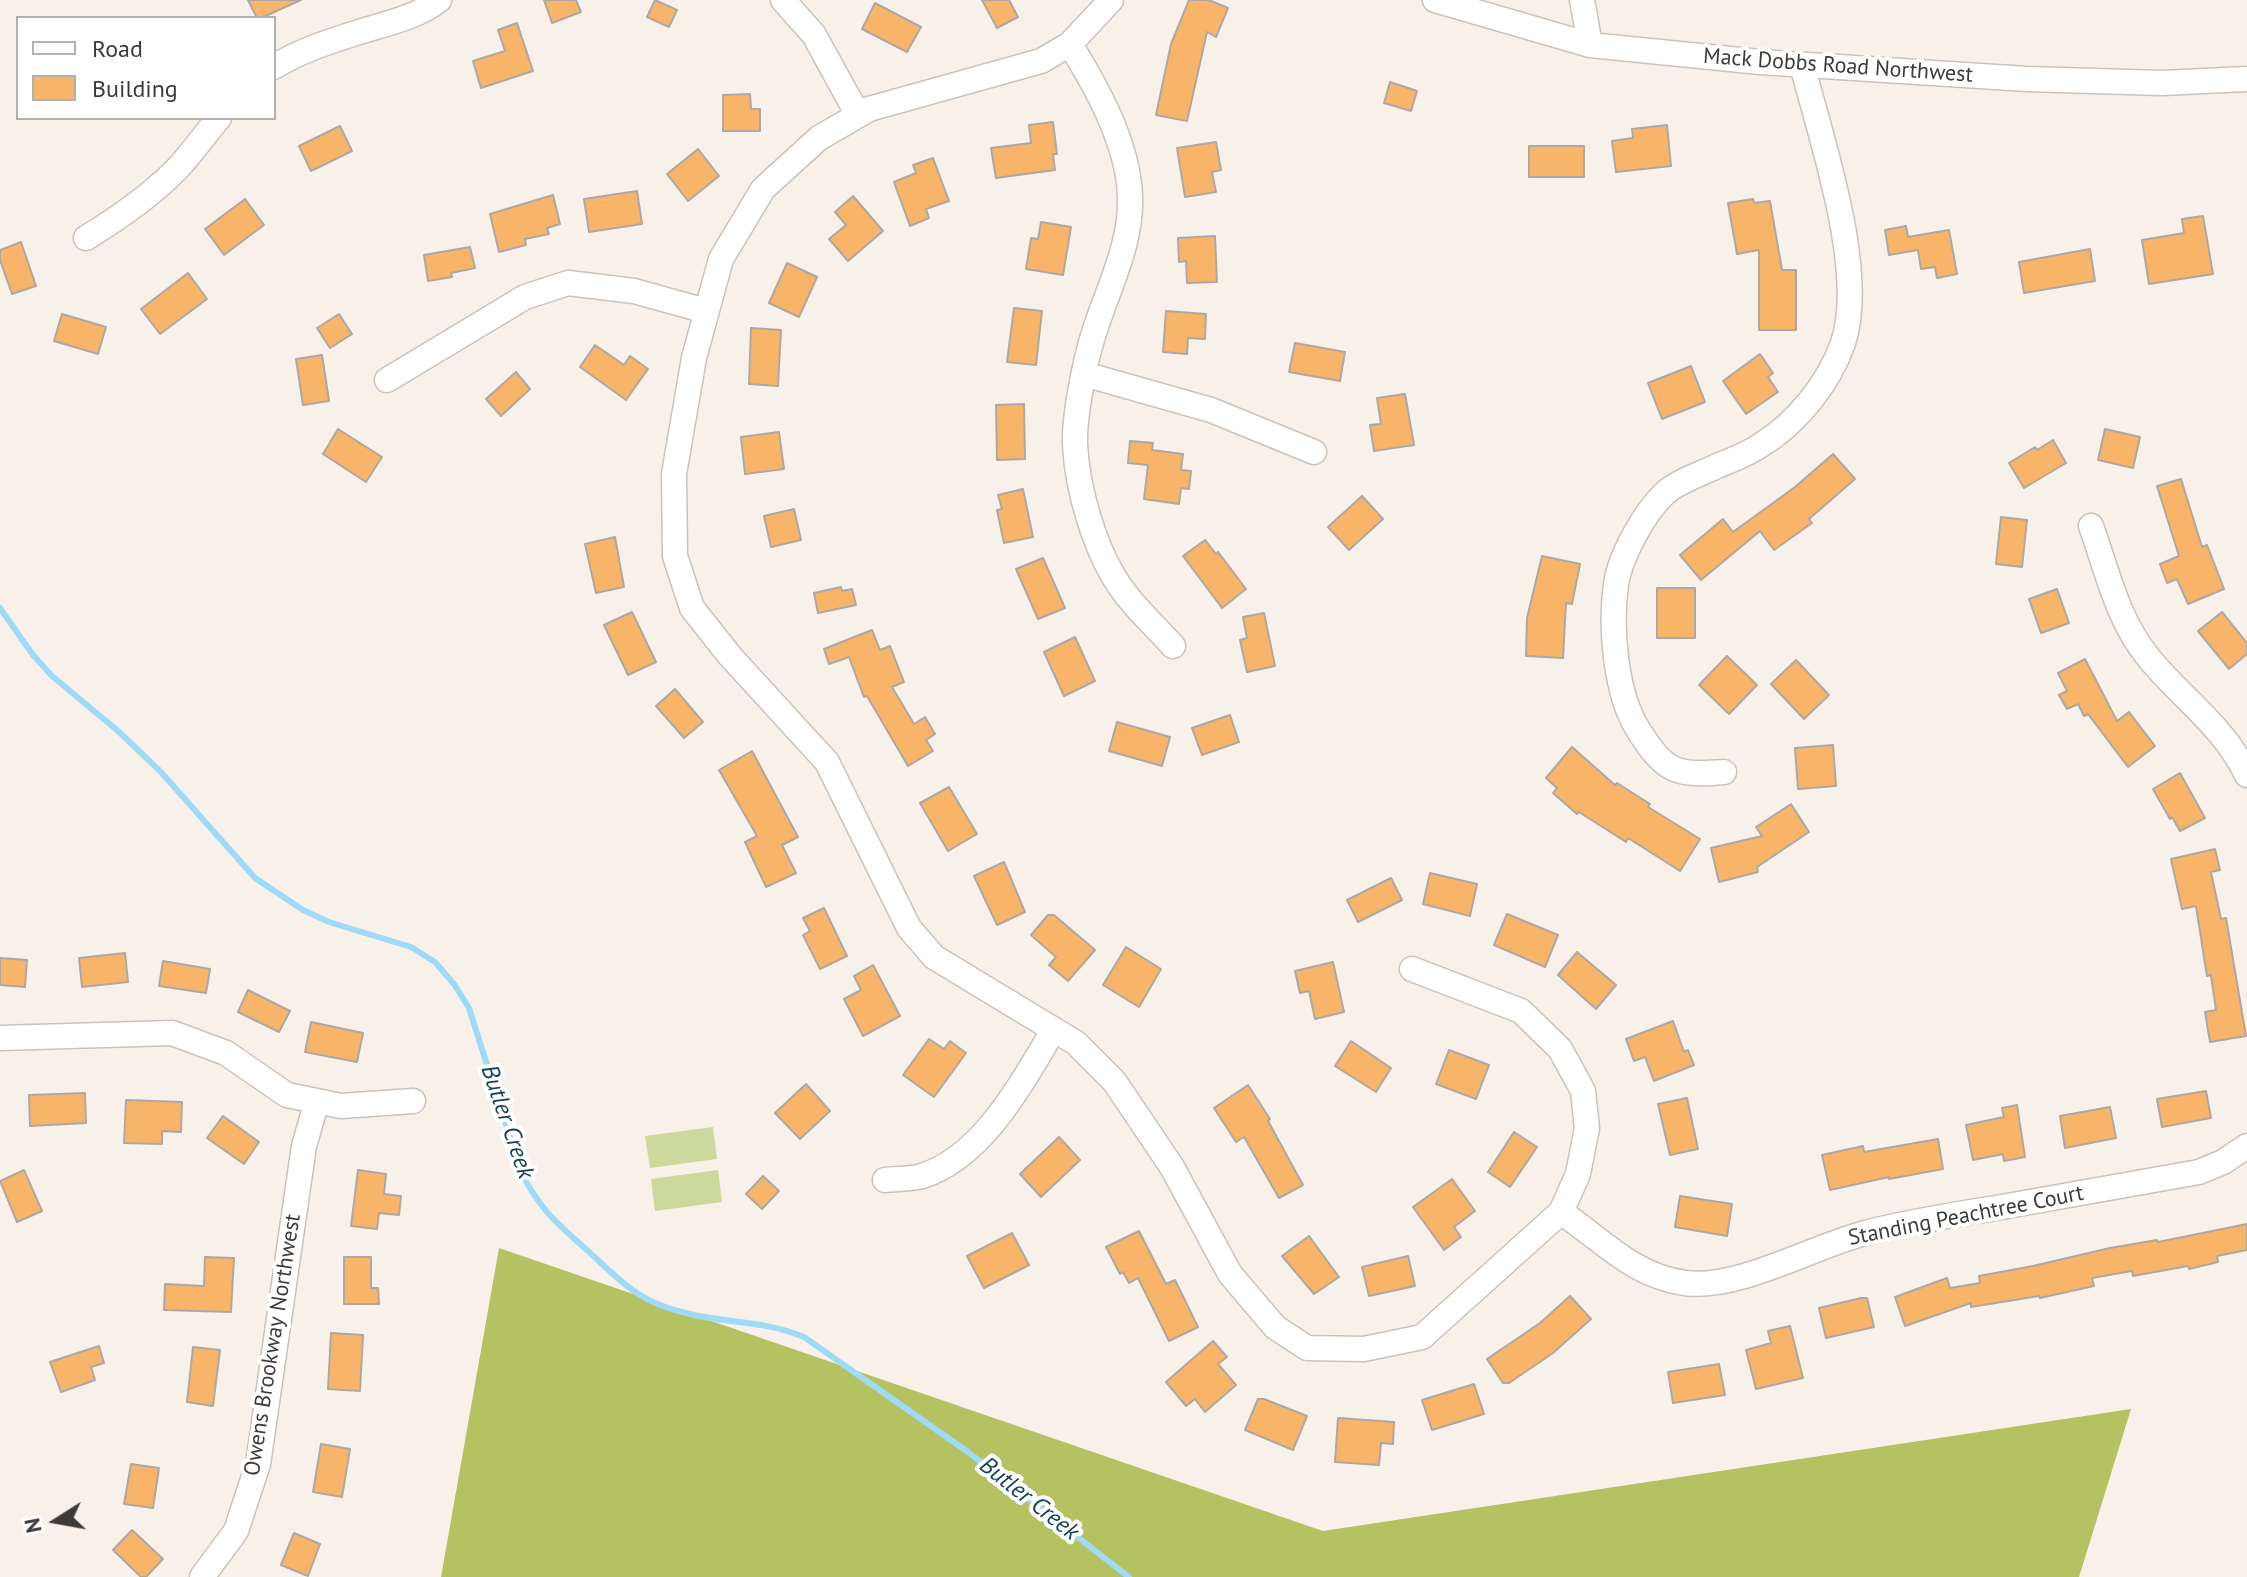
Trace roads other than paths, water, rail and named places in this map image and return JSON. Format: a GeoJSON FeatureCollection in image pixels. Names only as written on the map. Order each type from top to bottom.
{"type":"FeatureCollection","features":[{"type":"Feature","properties":{"kind":"street"},"geometry":{"type":"LineString","coordinates":[[276,66],[292,56],[430,7],[439,0]]}},
{"type":"Feature","properties":{"kind":"street"},"geometry":{"type":"LineString","coordinates":[[783,0],[814,35],[858,115]]}},
{"type":"Feature","properties":{"kind":"street"},"geometry":{"type":"LineString","coordinates":[[1111,0],[1070,44],[1041,61],[894,100],[858,115],[819,138],[763,189],[721,259],[694,358],[674,474],[675,556],[692,608],[730,656],[827,762],[909,928],[934,957],[1076,1043],[1114,1081],[1172,1167],[1230,1274],[1275,1327],[1307,1348],[1364,1349],[1422,1337],[1561,1212],[1578,1174],[1587,1128],[1583,1091],[1560,1049],[1521,1011],[1412,969]]}},
{"type":"Feature","properties":{"kind":"street","name":"Mack Dobbs Road Northwest"},"geometry":{"type":"LineString","coordinates":[[1435,0],[1590,45],[1802,65],[2081,81],[2162,83],[2247,79]]}},
{"type":"Feature","properties":{"kind":"street"},"geometry":{"type":"LineString","coordinates":[[1582,0],[1590,45]]}},
{"type":"Feature","properties":{"kind":"street"},"geometry":{"type":"LineString","coordinates":[[1070,44],[1085,68],[1115,132],[1130,195],[1125,247],[1092,337],[1075,443],[1089,524],[1123,591],[1173,646]]}},
{"type":"Feature","properties":{"kind":"street"},"geometry":{"type":"LineString","coordinates":[[1724,772],[1682,773],[1658,759],[1637,727],[1624,696],[1614,643],[1616,582],[1633,536],[1665,493],[1762,445],[1800,413],[1831,373],[1844,341],[1851,299],[1842,219],[1802,65]]}},
{"type":"Feature","properties":{"kind":"street"},"geometry":{"type":"LineString","coordinates":[[86,238],[160,185],[217,120]]}},
{"type":"Feature","properties":{"kind":"street"},"geometry":{"type":"LineString","coordinates":[[387,380],[525,297],[568,283],[634,291],[706,311]]}},
{"type":"Feature","properties":{"kind":"street"},"geometry":{"type":"LineString","coordinates":[[1084,374],[1211,410],[1314,452]]}},
{"type":"Feature","properties":{"kind":"street"},"geometry":{"type":"LineString","coordinates":[[2091,526],[2113,591],[2136,640],[2158,668],[2210,720],[2239,758],[2247,775]]}},
{"type":"Feature","properties":{"kind":"street"},"geometry":{"type":"LineString","coordinates":[[885,1180],[922,1176],[960,1157],[1011,1100],[1053,1031]]}},
{"type":"Feature","properties":{"kind":"street"},"geometry":{"type":"LineString","coordinates":[[0,1038],[172,1033],[226,1053],[287,1095],[341,1106],[413,1101]]}},
{"type":"Feature","properties":{"kind":"street","name":"Owens Brookway Northwest"},"geometry":{"type":"LineString","coordinates":[[202,1577],[236,1531],[258,1464],[304,1146],[317,1101]]}},
{"type":"Feature","properties":{"kind":"street","name":"Standing Peachtree Court"},"geometry":{"type":"LineString","coordinates":[[1561,1212],[1587,1230],[1605,1248],[1646,1271],[1667,1279],[1705,1284],[1742,1276],[1864,1233],[2199,1172],[2223,1162],[2247,1146]]}},
{"type":"Feature","properties":{"kind":"waterway","name":"Butler Creek"},"geometry":{"type":"LineString","coordinates":[[0,608],[52,676],[160,771],[255,878],[303,910],[329,922],[411,947],[435,962],[469,1008],[521,1172],[528,1185],[558,1224],[623,1283],[645,1298],[672,1309],[760,1325],[804,1337],[968,1452],[1129,1577]]}}]}
